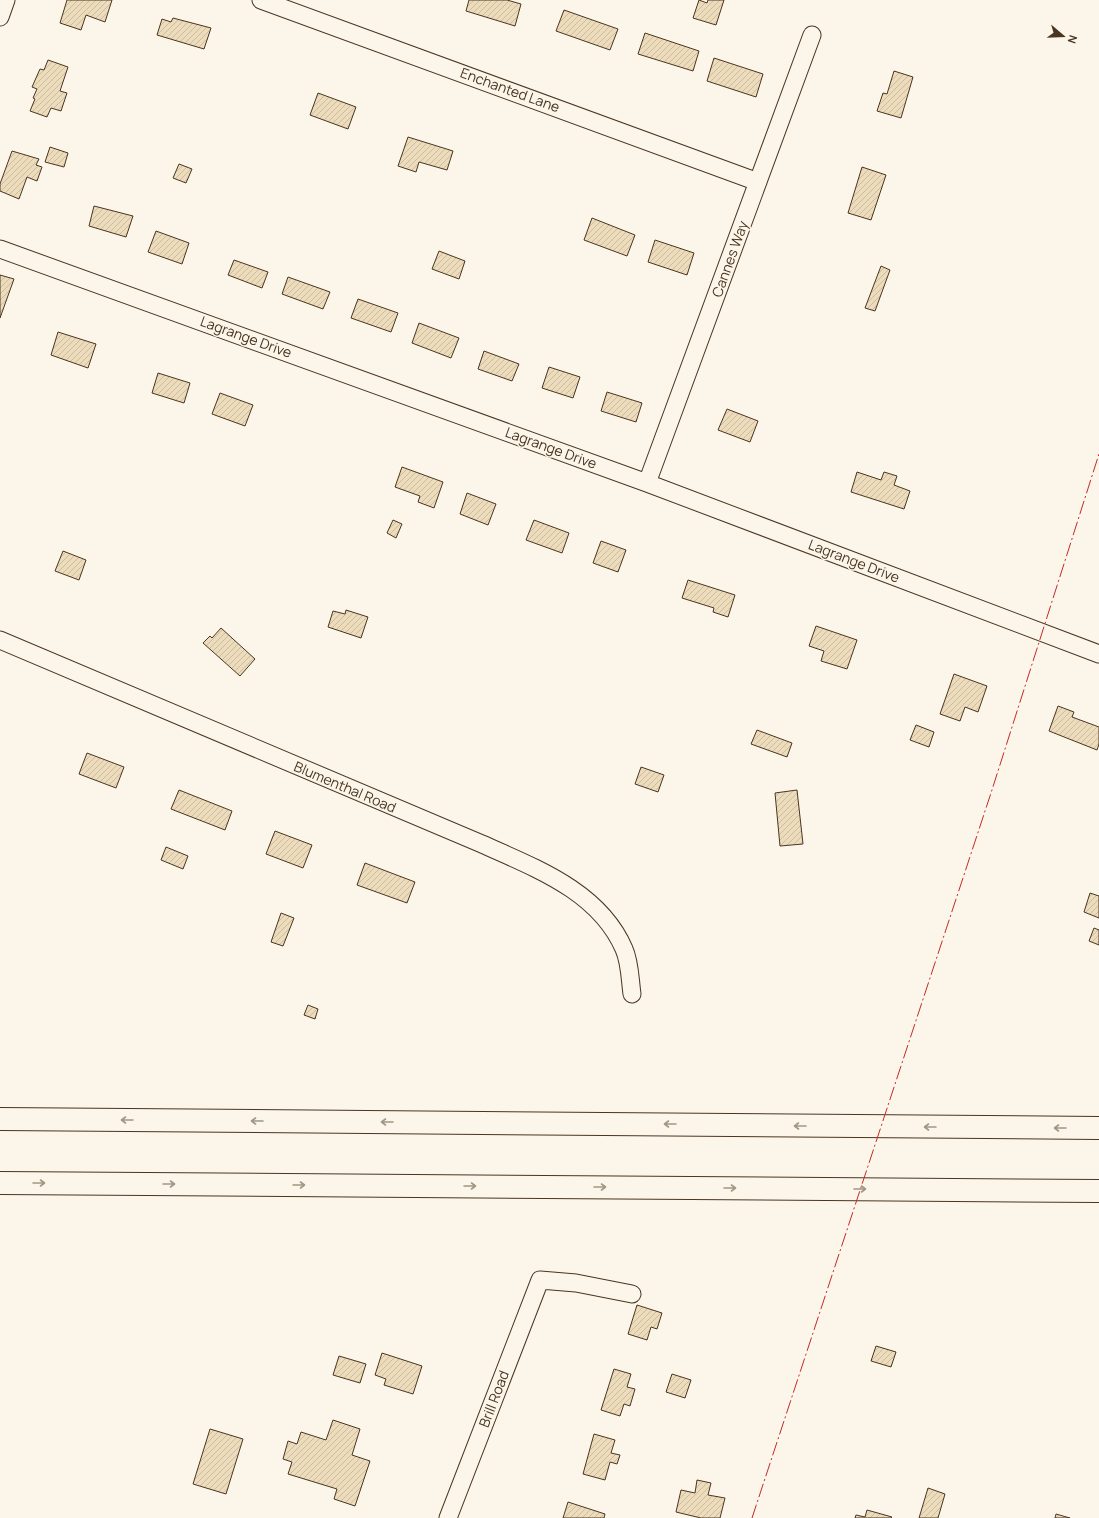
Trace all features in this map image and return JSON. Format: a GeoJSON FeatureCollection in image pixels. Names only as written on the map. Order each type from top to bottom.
{"type":"FeatureCollection","features":[{"type":"Feature","properties":{"kind":"highway"},"geometry":{"type":"LineString","coordinates":[[0,1119],[1099,1128]]}},
{"type":"Feature","properties":{"kind":"highway"},"geometry":{"type":"LineString","coordinates":[[0,1183],[1099,1191]]}},
{"type":"Feature","properties":{"kind":"street"},"geometry":{"type":"LineString","coordinates":[[0,17],[6,0]]}},
{"type":"Feature","properties":{"kind":"street","name":"Enchanted Lane"},"geometry":{"type":"LineString","coordinates":[[261,0],[758,182]]}},
{"type":"Feature","properties":{"kind":"street","name":"Cannes Way"},"geometry":{"type":"LineString","coordinates":[[647,483],[812,35]]}},
{"type":"Feature","properties":{"kind":"street","name":"Lagrange Drive"},"geometry":{"type":"LineString","coordinates":[[0,249],[647,483],[1099,654]]}},
{"type":"Feature","properties":{"kind":"street","name":"Blumenthal Road"},"geometry":{"type":"LineString","coordinates":[[0,640],[482,844],[549,875],[568,886],[586,900],[611,928],[625,950],[632,994]]}},
{"type":"Feature","properties":{"kind":"street","name":"Brill Road"},"geometry":{"type":"LineString","coordinates":[[448,1518],[540,1280],[576,1283],[632,1294]]}},
{"type":"Feature","properties":{"kind":"building"},"geometry":{"type":"Polygon","coordinates":[[[67,0],[112,0],[105,22],[86,15],[81,30],[60,23],[67,0]]]}},
{"type":"Feature","properties":{"kind":"building"},"geometry":{"type":"Polygon","coordinates":[[[469,0],[507,0],[521,4],[515,26],[466,11],[469,0]]]}},
{"type":"Feature","properties":{"kind":"building"},"geometry":{"type":"Polygon","coordinates":[[[699,0],[707,3],[708,0],[724,0],[716,25],[693,18],[699,0]]]}},
{"type":"Feature","properties":{"kind":"building"},"geometry":{"type":"Polygon","coordinates":[[[564,10],[618,29],[610,50],[556,31],[564,10]]]}},
{"type":"Feature","properties":{"kind":"building"},"geometry":{"type":"Polygon","coordinates":[[[173,18],[211,28],[204,49],[157,35],[162,19],[171,22],[173,18]]]}},
{"type":"Feature","properties":{"kind":"building"},"geometry":{"type":"Polygon","coordinates":[[[645,33],[699,51],[693,71],[638,54],[645,33]]]}},
{"type":"Feature","properties":{"kind":"building"},"geometry":{"type":"Polygon","coordinates":[[[714,58],[763,74],[756,97],[707,81],[714,58]]]}},
{"type":"Feature","properties":{"kind":"building"},"geometry":{"type":"Polygon","coordinates":[[[48,60],[68,67],[60,91],[67,93],[61,111],[51,108],[47,117],[30,111],[37,89],[32,87],[40,69],[44,70],[48,60]]]}},
{"type":"Feature","properties":{"kind":"building"},"geometry":{"type":"Polygon","coordinates":[[[894,71],[913,77],[901,118],[877,111],[883,93],[887,94],[894,71]]]}},
{"type":"Feature","properties":{"kind":"building"},"geometry":{"type":"Polygon","coordinates":[[[318,93],[356,107],[348,129],[310,115],[318,93]]]}},
{"type":"Feature","properties":{"kind":"building"},"geometry":{"type":"Polygon","coordinates":[[[408,137],[453,151],[447,170],[419,162],[416,172],[398,166],[408,137]]]}},
{"type":"Feature","properties":{"kind":"building"},"geometry":{"type":"Polygon","coordinates":[[[50,147],[68,153],[64,167],[45,162],[50,147]]]}},
{"type":"Feature","properties":{"kind":"building"},"geometry":{"type":"Polygon","coordinates":[[[12,151],[39,159],[36,165],[42,167],[37,181],[27,177],[19,199],[0,191],[0,184],[12,151]]]}},
{"type":"Feature","properties":{"kind":"building"},"geometry":{"type":"Polygon","coordinates":[[[179,164],[192,169],[186,183],[173,178],[179,164]]]}},
{"type":"Feature","properties":{"kind":"building"},"geometry":{"type":"Polygon","coordinates":[[[862,167],[886,175],[871,220],[848,213],[862,167]]]}},
{"type":"Feature","properties":{"kind":"building"},"geometry":{"type":"Polygon","coordinates":[[[94,206],[133,216],[126,237],[89,226],[94,206]]]}},
{"type":"Feature","properties":{"kind":"building"},"geometry":{"type":"Polygon","coordinates":[[[592,218],[635,235],[627,256],[584,240],[592,218]]]}},
{"type":"Feature","properties":{"kind":"building"},"geometry":{"type":"Polygon","coordinates":[[[156,231],[189,243],[182,264],[148,252],[156,231]]]}},
{"type":"Feature","properties":{"kind":"building"},"geometry":{"type":"Polygon","coordinates":[[[655,240],[694,253],[687,275],[648,262],[655,240]]]}},
{"type":"Feature","properties":{"kind":"building"},"geometry":{"type":"Polygon","coordinates":[[[439,251],[465,261],[459,279],[432,269],[439,251]]]}},
{"type":"Feature","properties":{"kind":"building"},"geometry":{"type":"Polygon","coordinates":[[[234,260],[268,272],[262,288],[228,275],[234,260]]]}},
{"type":"Feature","properties":{"kind":"building"},"geometry":{"type":"Polygon","coordinates":[[[881,266],[890,270],[875,311],[865,308],[881,266]]]}},
{"type":"Feature","properties":{"kind":"building"},"geometry":{"type":"Polygon","coordinates":[[[0,275],[14,279],[0,318],[0,275]]]}},
{"type":"Feature","properties":{"kind":"building"},"geometry":{"type":"Polygon","coordinates":[[[288,277],[330,292],[323,309],[282,294],[288,277]]]}},
{"type":"Feature","properties":{"kind":"building"},"geometry":{"type":"Polygon","coordinates":[[[358,299],[398,313],[391,332],[351,318],[358,299]]]}},
{"type":"Feature","properties":{"kind":"building"},"geometry":{"type":"Polygon","coordinates":[[[419,323],[459,338],[451,358],[412,343],[419,323]]]}},
{"type":"Feature","properties":{"kind":"building"},"geometry":{"type":"Polygon","coordinates":[[[58,332],[96,344],[88,368],[51,355],[58,332]]]}},
{"type":"Feature","properties":{"kind":"building"},"geometry":{"type":"Polygon","coordinates":[[[484,351],[519,364],[512,381],[478,369],[484,351]]]}},
{"type":"Feature","properties":{"kind":"building"},"geometry":{"type":"Polygon","coordinates":[[[549,367],[580,377],[573,398],[542,388],[549,367]]]}},
{"type":"Feature","properties":{"kind":"building"},"geometry":{"type":"Polygon","coordinates":[[[158,373],[190,383],[184,403],[152,393],[158,373]]]}},
{"type":"Feature","properties":{"kind":"building"},"geometry":{"type":"Polygon","coordinates":[[[607,392],[642,403],[636,422],[601,411],[607,392]]]}},
{"type":"Feature","properties":{"kind":"building"},"geometry":{"type":"Polygon","coordinates":[[[220,393],[253,405],[245,426],[212,414],[220,393]]]}},
{"type":"Feature","properties":{"kind":"building"},"geometry":{"type":"Polygon","coordinates":[[[727,409],[758,421],[750,442],[718,430],[727,409]]]}},
{"type":"Feature","properties":{"kind":"building"},"geometry":{"type":"Polygon","coordinates":[[[402,467],[443,482],[434,508],[418,502],[420,496],[395,487],[402,467]]]}},
{"type":"Feature","properties":{"kind":"building"},"geometry":{"type":"Polygon","coordinates":[[[857,472],[881,480],[884,472],[897,476],[894,485],[910,491],[904,509],[851,492],[857,472]]]}},
{"type":"Feature","properties":{"kind":"building"},"geometry":{"type":"Polygon","coordinates":[[[467,493],[496,504],[488,525],[460,514],[467,493]]]}},
{"type":"Feature","properties":{"kind":"building"},"geometry":{"type":"Polygon","coordinates":[[[393,520],[402,524],[396,538],[387,533],[393,520]]]}},
{"type":"Feature","properties":{"kind":"building"},"geometry":{"type":"Polygon","coordinates":[[[534,520],[569,533],[562,553],[526,540],[534,520]]]}},
{"type":"Feature","properties":{"kind":"building"},"geometry":{"type":"Polygon","coordinates":[[[601,541],[626,550],[618,572],[593,563],[601,541]]]}},
{"type":"Feature","properties":{"kind":"building"},"geometry":{"type":"Polygon","coordinates":[[[63,551],[86,560],[79,580],[55,571],[63,551]]]}},
{"type":"Feature","properties":{"kind":"building"},"geometry":{"type":"Polygon","coordinates":[[[688,580],[735,595],[728,617],[713,612],[714,608],[682,598],[688,580]]]}},
{"type":"Feature","properties":{"kind":"building"},"geometry":{"type":"Polygon","coordinates":[[[346,610],[368,617],[361,638],[328,627],[333,611],[345,614],[346,610]]]}},
{"type":"Feature","properties":{"kind":"building"},"geometry":{"type":"Polygon","coordinates":[[[816,626],[857,640],[847,669],[821,661],[824,651],[809,646],[816,626]]]}},
{"type":"Feature","properties":{"kind":"building"},"geometry":{"type":"Polygon","coordinates":[[[221,628],[255,659],[240,676],[203,643],[210,636],[212,638],[221,628]]]}},
{"type":"Feature","properties":{"kind":"building"},"geometry":{"type":"Polygon","coordinates":[[[954,674],[987,686],[978,712],[965,707],[960,721],[940,714],[954,674]]]}},
{"type":"Feature","properties":{"kind":"building"},"geometry":{"type":"Polygon","coordinates":[[[1058,706],[1074,712],[1072,717],[1099,727],[1099,744],[1097,750],[1049,731],[1058,706]]]}},
{"type":"Feature","properties":{"kind":"building"},"geometry":{"type":"Polygon","coordinates":[[[916,725],[934,732],[929,747],[910,740],[916,725]]]}},
{"type":"Feature","properties":{"kind":"building"},"geometry":{"type":"Polygon","coordinates":[[[757,730],[792,743],[787,757],[751,744],[757,730]]]}},
{"type":"Feature","properties":{"kind":"building"},"geometry":{"type":"Polygon","coordinates":[[[87,753],[124,767],[116,788],[79,774],[87,753]]]}},
{"type":"Feature","properties":{"kind":"building"},"geometry":{"type":"Polygon","coordinates":[[[641,767],[664,775],[658,792],[635,784],[641,767]]]}},
{"type":"Feature","properties":{"kind":"building"},"geometry":{"type":"Polygon","coordinates":[[[179,790],[232,811],[225,830],[171,809],[179,790]]]}},
{"type":"Feature","properties":{"kind":"building"},"geometry":{"type":"Polygon","coordinates":[[[797,790],[803,844],[780,846],[775,793],[797,790]]]}},
{"type":"Feature","properties":{"kind":"building"},"geometry":{"type":"Polygon","coordinates":[[[275,831],[312,845],[303,868],[266,854],[275,831]]]}},
{"type":"Feature","properties":{"kind":"building"},"geometry":{"type":"Polygon","coordinates":[[[166,847],[188,856],[183,869],[161,860],[166,847]]]}},
{"type":"Feature","properties":{"kind":"building"},"geometry":{"type":"Polygon","coordinates":[[[365,863],[415,882],[407,903],[357,885],[365,863]]]}},
{"type":"Feature","properties":{"kind":"building"},"geometry":{"type":"Polygon","coordinates":[[[1090,893],[1099,896],[1099,918],[1084,912],[1090,893]]]}},
{"type":"Feature","properties":{"kind":"building"},"geometry":{"type":"Polygon","coordinates":[[[281,913],[294,918],[283,946],[271,942],[281,913]]]}},
{"type":"Feature","properties":{"kind":"building"},"geometry":{"type":"Polygon","coordinates":[[[1094,928],[1099,930],[1099,945],[1089,941],[1094,928]]]}},
{"type":"Feature","properties":{"kind":"building"},"geometry":{"type":"Polygon","coordinates":[[[308,1005],[318,1009],[315,1019],[304,1015],[308,1005]]]}},
{"type":"Feature","properties":{"kind":"building"},"geometry":{"type":"Polygon","coordinates":[[[637,1305],[662,1313],[657,1329],[651,1327],[647,1340],[628,1334],[637,1305]]]}},
{"type":"Feature","properties":{"kind":"building"},"geometry":{"type":"Polygon","coordinates":[[[876,1346],[896,1352],[891,1367],[871,1361],[876,1346]]]}},
{"type":"Feature","properties":{"kind":"building"},"geometry":{"type":"Polygon","coordinates":[[[382,1353],[422,1366],[413,1394],[384,1385],[386,1379],[375,1375],[382,1353]]]}},
{"type":"Feature","properties":{"kind":"building"},"geometry":{"type":"Polygon","coordinates":[[[339,1356],[366,1364],[360,1383],[333,1375],[339,1356]]]}},
{"type":"Feature","properties":{"kind":"building"},"geometry":{"type":"Polygon","coordinates":[[[614,1369],[631,1374],[627,1387],[635,1389],[630,1406],[624,1404],[620,1416],[601,1410],[614,1369]]]}},
{"type":"Feature","properties":{"kind":"building"},"geometry":{"type":"Polygon","coordinates":[[[672,1374],[691,1380],[685,1398],[666,1392],[672,1374]]]}},
{"type":"Feature","properties":{"kind":"building"},"geometry":{"type":"Polygon","coordinates":[[[333,1420],[360,1429],[352,1455],[370,1461],[355,1506],[334,1499],[337,1489],[288,1474],[292,1462],[283,1459],[288,1441],[297,1444],[301,1432],[326,1440],[333,1420]]]}},
{"type":"Feature","properties":{"kind":"building"},"geometry":{"type":"Polygon","coordinates":[[[210,1429],[243,1439],[226,1494],[193,1484],[210,1429]]]}},
{"type":"Feature","properties":{"kind":"building"},"geometry":{"type":"Polygon","coordinates":[[[594,1434],[615,1440],[611,1453],[620,1455],[617,1464],[610,1462],[605,1480],[583,1474],[594,1434]]]}},
{"type":"Feature","properties":{"kind":"building"},"geometry":{"type":"Polygon","coordinates":[[[697,1480],[711,1483],[708,1495],[725,1498],[720,1518],[701,1518],[676,1512],[681,1490],[695,1493],[697,1480]]]}},
{"type":"Feature","properties":{"kind":"building"},"geometry":{"type":"Polygon","coordinates":[[[928,1488],[945,1494],[938,1518],[919,1518],[928,1488]]]}},
{"type":"Feature","properties":{"kind":"building"},"geometry":{"type":"Polygon","coordinates":[[[568,1502],[605,1514],[604,1518],[563,1518],[568,1502]]]}},
{"type":"Feature","properties":{"kind":"building"},"geometry":{"type":"Polygon","coordinates":[[[867,1510],[892,1517],[855,1518],[856,1515],[865,1517],[867,1510]]]}},
{"type":"Feature","properties":{"kind":"building"},"geometry":{"type":"Polygon","coordinates":[[[1056,1514],[1070,1518],[1055,1518],[1056,1514]]]}},
{"type":"Feature","properties":{"kind":"power"},"geometry":{"type":"LineString","coordinates":[[752,1518],[991,793],[1099,454]]}}]}
